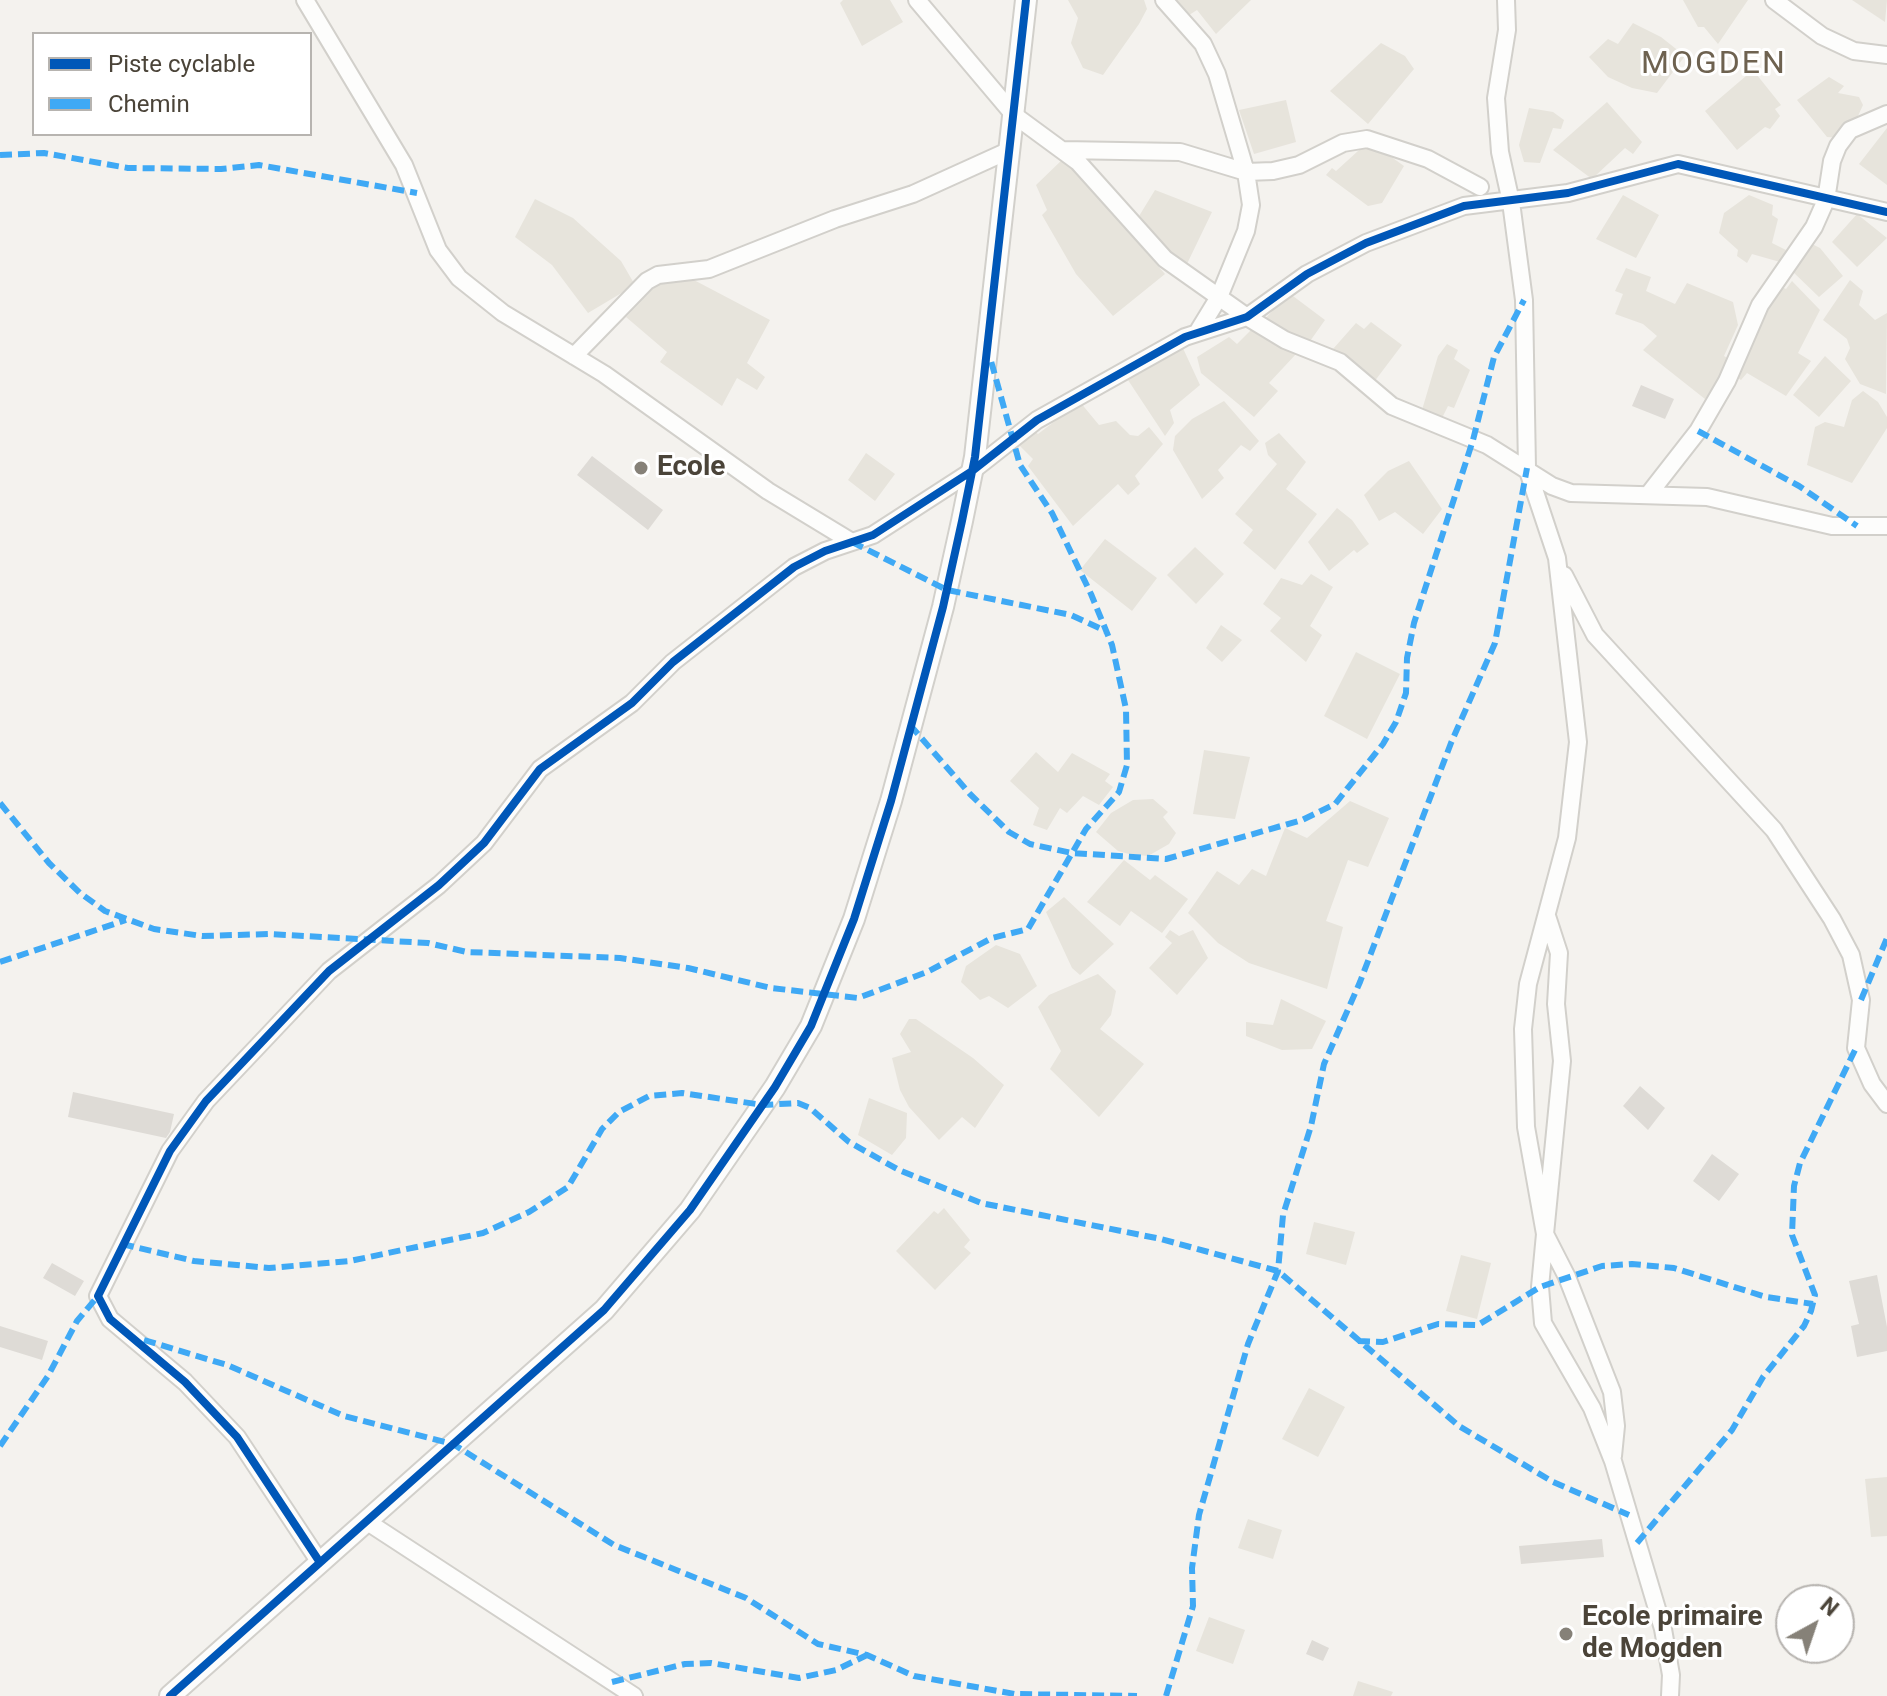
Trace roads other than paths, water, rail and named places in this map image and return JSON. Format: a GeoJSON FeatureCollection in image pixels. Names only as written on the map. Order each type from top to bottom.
{"type":"FeatureCollection","features":[{"type":"Feature","properties":{"kind":"street"},"geometry":{"type":"LineString","coordinates":[[305,0],[404,165],[444,260],[503,313],[639,398],[768,491],[852,542]]}},
{"type":"Feature","properties":{"kind":"street"},"geometry":{"type":"LineString","coordinates":[[917,0],[1014,115],[1078,162],[1165,259],[1285,340],[1340,362],[1392,406],[1487,445],[1552,486],[1571,493],[1707,497],[1832,526],[1887,526]]}},
{"type":"Feature","properties":{"kind":"street"},"geometry":{"type":"LineString","coordinates":[[170,1696],[319,1561],[545,1366],[644,1268],[729,1156],[811,1026],[854,919],[891,801],[943,607],[972,471],[1026,0]]}},
{"type":"Feature","properties":{"kind":"street"},"geometry":{"type":"LineString","coordinates":[[1164,0],[1203,44],[1227,105],[1246,172],[1251,205],[1246,231],[1219,297],[1197,333]]}},
{"type":"Feature","properties":{"kind":"street"},"geometry":{"type":"LineString","coordinates":[[1506,0],[1507,30],[1496,98],[1500,152],[1511,202],[1524,300],[1527,468],[1557,558],[1595,635],[1774,830],[1832,919],[1851,955],[1861,1000],[1856,1048],[1872,1084],[1887,1104]]}},
{"type":"Feature","properties":{"kind":"street"},"geometry":{"type":"LineString","coordinates":[[1774,0],[1822,36],[1854,51],[1887,55]]}},
{"type":"Feature","properties":{"kind":"street"},"geometry":{"type":"LineString","coordinates":[[1648,495],[1698,431],[1727,381],[1760,305],[1814,227],[1826,200],[1832,161],[1838,146],[1850,130],[1887,114]]}},
{"type":"Feature","properties":{"kind":"street"},"geometry":{"type":"LineString","coordinates":[[1062,150],[1180,152],[1246,172],[1299,165],[1343,143],[1367,139],[1428,159],[1480,187]]}},
{"type":"Feature","properties":{"kind":"street"},"geometry":{"type":"LineString","coordinates":[[574,356],[647,281],[658,275],[709,269],[835,219],[913,194],[1010,150]]}},
{"type":"Feature","properties":{"kind":"street"},"geometry":{"type":"LineString","coordinates":[[1464,206],[1480,187],[1500,152]]}},
{"type":"Feature","properties":{"kind":"street"},"geometry":{"type":"LineString","coordinates":[[319,1561],[237,1437],[185,1382],[102,1308],[98,1296],[170,1151],[206,1101],[329,971],[439,885],[484,843],[540,769],[632,703],[673,662],[774,580],[825,551],[873,535],[972,471],[1037,420],[1174,343],[1247,317],[1307,274],[1366,243],[1464,206],[1568,193],[1678,164],[1887,212]]}},
{"type":"Feature","properties":{"kind":"street"},"geometry":{"type":"LineString","coordinates":[[1557,558],[1578,742],[1567,838],[1528,984],[1523,1029],[1526,1127],[1545,1234],[1567,1277],[1612,1392],[1616,1426],[1613,1461]]}},
{"type":"Feature","properties":{"kind":"street"},"geometry":{"type":"LineString","coordinates":[[1546,915],[1559,953],[1556,1004],[1562,1061],[1540,1287],[1543,1323],[1592,1408],[1613,1461],[1663,1629],[1671,1675],[1670,1696]]}},
{"type":"Feature","properties":{"kind":"street"},"geometry":{"type":"LineString","coordinates":[[366,1521],[634,1696]]}},
{"type":"Feature","properties":{"kind":"place","name":"Ecole"},"geometry":{"type":"Point","coordinates":[641,468]}},
{"type":"Feature","properties":{"kind":"place","name":"Ecole primaire de Mogden"},"geometry":{"type":"Point","coordinates":[1566,1634]}},
{"type":"Feature","properties":{"kind":"district","name":"MOGDEN"},"geometry":{"type":"Point","coordinates":[1714,65]}}]}
